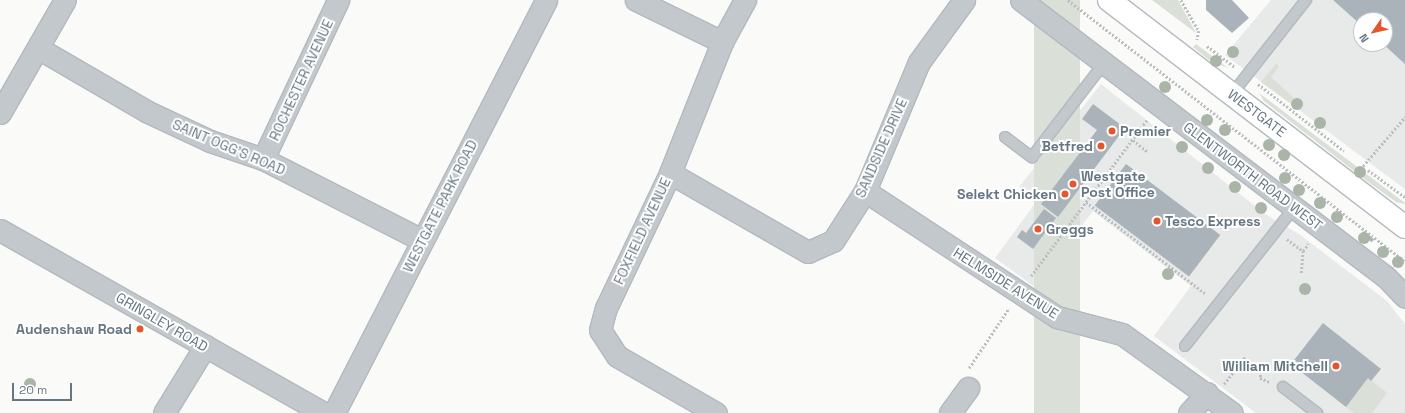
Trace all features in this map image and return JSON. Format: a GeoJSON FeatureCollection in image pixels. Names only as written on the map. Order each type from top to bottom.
{"type":"FeatureCollection","features":[{"type":"Feature","properties":{"kind":"street"},"geometry":{"type":"LineString","coordinates":[[0,113],[65,0]]}},
{"type":"Feature","properties":{"kind":"street","name":"ROCHESTER AVENUE"},"geometry":{"type":"LineString","coordinates":[[264,159],[338,0]]}},
{"type":"Feature","properties":{"kind":"street","name":"WESTGATE PARK ROAD"},"geometry":{"type":"LineString","coordinates":[[334,413],[546,0]]}},
{"type":"Feature","properties":{"kind":"street"},"geometry":{"type":"LineString","coordinates":[[636,0],[722,42]]}},
{"type":"Feature","properties":{"kind":"street","name":"FOXFIELD AVENUE"},"geometry":{"type":"LineString","coordinates":[[716,413],[617,356],[600,330],[606,308],[670,173],[722,42],[745,0]]}},
{"type":"Feature","properties":{"kind":"street","name":"SANDSIDE DRIVE"},"geometry":{"type":"LineString","coordinates":[[670,173],[808,252],[833,240],[865,191],[919,62],[964,0]]}},
{"type":"Feature","properties":{"kind":"street","name":"GLENTWORTH ROAD WEST"},"geometry":{"type":"LineString","coordinates":[[1021,0],[1392,281],[1405,297]]}},
{"type":"Feature","properties":{"kind":"street","name":"WESTGATE"},"geometry":{"type":"LineString","coordinates":[[1109,0],[1405,226]]}},
{"type":"Feature","properties":{"kind":"street","name":"SAINT OGG'S ROAD"},"geometry":{"type":"LineString","coordinates":[[38,48],[148,112],[210,141],[264,159],[422,240]]}},
{"type":"Feature","properties":{"kind":"street","name":"HELMSIDE AVENUE"},"geometry":{"type":"LineString","coordinates":[[865,191],[1057,317],[1122,334],[1232,413]]}},
{"type":"Feature","properties":{"kind":"street","name":"GRINGLEY ROAD"},"geometry":{"type":"LineString","coordinates":[[0,230],[324,413]]}},
{"type":"Feature","properties":{"kind":"street"},"geometry":{"type":"LineString","coordinates":[[164,413],[205,346]]}},
{"type":"Feature","properties":{"kind":"street"},"geometry":{"type":"LineString","coordinates":[[950,413],[968,388]]}},
{"type":"Feature","properties":{"kind":"street"},"geometry":{"type":"LineString","coordinates":[[1189,413],[1210,396]]}},
{"type":"Feature","properties":{"kind":"lane"},"geometry":{"type":"LineString","coordinates":[[1232,94],[1306,0]]}},
{"type":"Feature","properties":{"kind":"lane"},"geometry":{"type":"LineString","coordinates":[[1005,137],[1032,157],[1104,63]]}},
{"type":"Feature","properties":{"kind":"lane"},"geometry":{"type":"LineString","coordinates":[[1185,346],[1294,208]]}},
{"type":"Feature","properties":{"kind":"lane"},"geometry":{"type":"LineString","coordinates":[[1283,387],[1317,413]]}},
{"type":"Feature","properties":{"kind":"path"},"geometry":{"type":"LineString","coordinates":[[1068,0],[1405,262]]}},
{"type":"Feature","properties":{"kind":"path"},"geometry":{"type":"LineString","coordinates":[[1181,0],[1199,31],[1197,40]]}},
{"type":"Feature","properties":{"kind":"path"},"geometry":{"type":"LineString","coordinates":[[1220,55],[1235,67]]}},
{"type":"Feature","properties":{"kind":"path"},"geometry":{"type":"LineString","coordinates":[[1259,86],[1346,152]]}},
{"type":"Feature","properties":{"kind":"path"},"geometry":{"type":"LineString","coordinates":[[968,388],[968,369],[1019,292],[1158,105]]}},
{"type":"Feature","properties":{"kind":"path"},"geometry":{"type":"LineString","coordinates":[[1363,166],[1405,117]]}},
{"type":"Feature","properties":{"kind":"path"},"geometry":{"type":"LineString","coordinates":[[1133,140],[1148,152]]}},
{"type":"Feature","properties":{"kind":"path"},"geometry":{"type":"LineString","coordinates":[[1357,162],[1405,197]]}},
{"type":"Feature","properties":{"kind":"path"},"geometry":{"type":"LineString","coordinates":[[1086,202],[1219,304]]}},
{"type":"Feature","properties":{"kind":"path"},"geometry":{"type":"LineString","coordinates":[[1277,231],[1303,251],[1301,274]]}},
{"type":"Feature","properties":{"kind":"path"},"geometry":{"type":"LineString","coordinates":[[1210,396],[1245,357]]}},
{"type":"Feature","properties":{"kind":"shaded area"},"geometry":{"type":"Polygon","coordinates":[[[1034,0],[1080,0],[1080,413],[1034,413],[1034,0]]]}},
{"type":"Feature","properties":{"kind":"shaded area"},"geometry":{"type":"Polygon","coordinates":[[[1152,0],[1178,0],[1196,33],[1152,0]]]}},
{"type":"Feature","properties":{"kind":"shaded area"},"geometry":{"type":"Polygon","coordinates":[[[1271,0],[1405,0],[1405,189],[1225,55],[1271,0]]]}},
{"type":"Feature","properties":{"kind":"shaded area"},"geometry":{"type":"Polygon","coordinates":[[[1196,44],[1228,68],[1209,60],[1193,47],[1196,44]]]}},
{"type":"Feature","properties":{"kind":"shaded area"},"geometry":{"type":"Polygon","coordinates":[[[1276,64],[1279,66],[1271,77],[1294,98],[1290,103],[1261,82],[1276,64]]]}},
{"type":"Feature","properties":{"kind":"shaded area"},"geometry":{"type":"Polygon","coordinates":[[[1101,84],[1265,214],[1299,234],[1387,301],[1405,324],[1405,413],[1256,413],[1154,336],[1191,286],[1093,211],[1035,287],[995,258],[1037,201],[1019,187],[1101,84]]]}},
{"type":"Feature","properties":{"kind":"shaded area"},"geometry":{"type":"Polygon","coordinates":[[[1259,93],[1405,204],[1396,202],[1367,181],[1264,101],[1259,93]]]}},
{"type":"Feature","properties":{"kind":"shaded area"},"geometry":{"type":"Polygon","coordinates":[[[1368,378],[1387,393],[1372,413],[1354,413],[1346,407],[1368,378]]]}},
{"type":"Feature","properties":{"kind":"building"},"geometry":{"type":"Polygon","coordinates":[[[1206,0],[1232,0],[1249,18],[1232,33],[1206,10],[1206,0]]]}},
{"type":"Feature","properties":{"kind":"building"},"geometry":{"type":"Polygon","coordinates":[[[1333,0],[1405,0],[1405,64],[1392,52],[1393,12],[1353,12],[1353,18],[1333,0]]]}},
{"type":"Feature","properties":{"kind":"building"},"geometry":{"type":"Polygon","coordinates":[[[1093,104],[1125,128],[1058,217],[1041,204],[1097,130],[1082,119],[1093,104]]]}},
{"type":"Feature","properties":{"kind":"building","name":"Tesco Express"},"geometry":{"type":"Polygon","coordinates":[[[1126,164],[1220,235],[1189,277],[1095,206],[1126,164]]]}},
{"type":"Feature","properties":{"kind":"building"},"geometry":{"type":"Polygon","coordinates":[[[1044,209],[1056,218],[1033,249],[1017,237],[1022,230],[1026,233],[1044,209]]]}},
{"type":"Feature","properties":{"kind":"building"},"geometry":{"type":"Polygon","coordinates":[[[1364,231],[1374,239],[1372,242],[1361,234],[1364,231]]]}},
{"type":"Feature","properties":{"kind":"building","name":"William Mitchell"},"geometry":{"type":"Polygon","coordinates":[[[1323,323],[1381,369],[1371,381],[1368,378],[1346,407],[1291,364],[1323,323]]]}},
{"type":"Feature","properties":{"kind":"place","name":"Premier"},"geometry":{"type":"Point","coordinates":[1112,131]}},
{"type":"Feature","properties":{"kind":"place","name":"Betfred"},"geometry":{"type":"Point","coordinates":[1101,146]}},
{"type":"Feature","properties":{"kind":"place","name":"Westgate Post Office"},"geometry":{"type":"Point","coordinates":[1073,184]}},
{"type":"Feature","properties":{"kind":"place","name":"Selekt Chicken"},"geometry":{"type":"Point","coordinates":[1065,194]}},
{"type":"Feature","properties":{"kind":"place","name":"Tesco Express"},"geometry":{"type":"Point","coordinates":[1157,221]}},
{"type":"Feature","properties":{"kind":"place","name":"Greggs"},"geometry":{"type":"Point","coordinates":[1038,229]}},
{"type":"Feature","properties":{"kind":"place","name":"Audenshaw Road"},"geometry":{"type":"Point","coordinates":[140,329]}},
{"type":"Feature","properties":{"kind":"place","name":"William Mitchell"},"geometry":{"type":"Point","coordinates":[1336,366]}}]}
